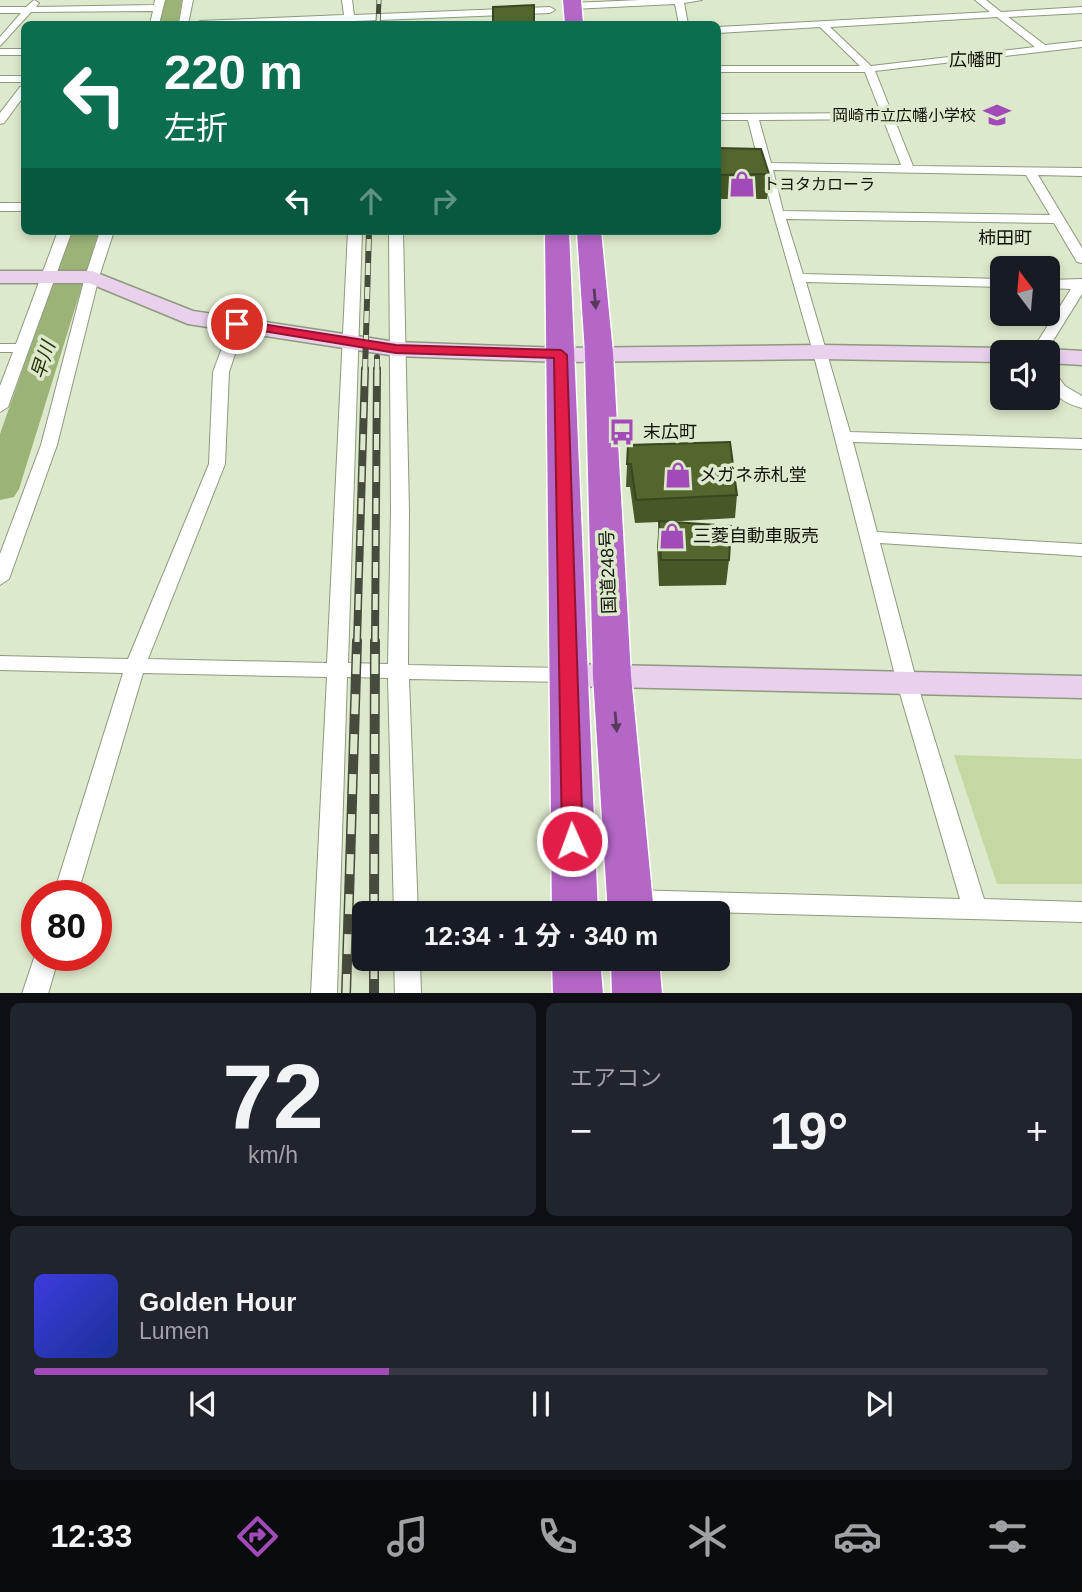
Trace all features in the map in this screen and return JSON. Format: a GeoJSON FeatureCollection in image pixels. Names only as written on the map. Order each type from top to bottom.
{"type":"FeatureCollection","features":[{"type":"Feature","properties":{"kind":"highway"},"geometry":{"type":"LineString","coordinates":[[572,3],[574,21]]}},
{"type":"Feature","properties":{"kind":"highway"},"geometry":{"type":"LineString","coordinates":[[557,235],[575,901]]}},
{"type":"Feature","properties":{"kind":"highway","name":"国道248号"},"geometry":{"type":"LineString","coordinates":[[589,235],[599,353],[612,676],[631,901]]}},
{"type":"Feature","properties":{"kind":"highway"},"geometry":{"type":"LineString","coordinates":[[577,971],[578,993]]}},
{"type":"Feature","properties":{"kind":"highway"},"geometry":{"type":"LineString","coordinates":[[636,971],[637,993]]}},
{"type":"Feature","properties":{"kind":"street"},"geometry":{"type":"LineString","coordinates":[[0,43],[5,31],[37,0]]}},
{"type":"Feature","properties":{"kind":"street"},"geometry":{"type":"LineString","coordinates":[[184,21],[188,0]]}},
{"type":"Feature","properties":{"kind":"street"},"geometry":{"type":"LineString","coordinates":[[347,0],[349,21]]}},
{"type":"Feature","properties":{"kind":"street"},"geometry":{"type":"LineString","coordinates":[[468,19],[469,0]]}},
{"type":"Feature","properties":{"kind":"street"},"geometry":{"type":"LineString","coordinates":[[679,0],[683,21]]}},
{"type":"Feature","properties":{"kind":"street"},"geometry":{"type":"LineString","coordinates":[[572,3],[697,0]]}},
{"type":"Feature","properties":{"kind":"street"},"geometry":{"type":"LineString","coordinates":[[980,0],[1044,49]]}},
{"type":"Feature","properties":{"kind":"street"},"geometry":{"type":"LineString","coordinates":[[0,10],[159,4]]}},
{"type":"Feature","properties":{"kind":"street"},"geometry":{"type":"LineString","coordinates":[[721,30],[1082,10]]}},
{"type":"Feature","properties":{"kind":"street"},"geometry":{"type":"LineString","coordinates":[[358,21],[394,17],[468,19],[551,12]]}},
{"type":"Feature","properties":{"kind":"street"},"geometry":{"type":"LineString","coordinates":[[822,24],[869,69],[908,169]]}},
{"type":"Feature","properties":{"kind":"street"},"geometry":{"type":"LineString","coordinates":[[721,69],[869,69],[1082,44]]}},
{"type":"Feature","properties":{"kind":"street"},"geometry":{"type":"LineString","coordinates":[[0,52],[21,52]]}},
{"type":"Feature","properties":{"kind":"street"},"geometry":{"type":"LineString","coordinates":[[0,79],[21,79]]}},
{"type":"Feature","properties":{"kind":"street"},"geometry":{"type":"LineString","coordinates":[[0,121],[21,93]]}},
{"type":"Feature","properties":{"kind":"street"},"geometry":{"type":"LineString","coordinates":[[721,117],[889,116]]}},
{"type":"Feature","properties":{"kind":"street"},"geometry":{"type":"LineString","coordinates":[[753,117],[778,215],[821,352],[907,683],[975,909]]}},
{"type":"Feature","properties":{"kind":"street"},"geometry":{"type":"LineString","coordinates":[[721,166],[1082,172]]}},
{"type":"Feature","properties":{"kind":"street"},"geometry":{"type":"LineString","coordinates":[[1030,171],[1082,259]]}},
{"type":"Feature","properties":{"kind":"street"},"geometry":{"type":"LineString","coordinates":[[0,207],[21,207]]}},
{"type":"Feature","properties":{"kind":"street"},"geometry":{"type":"LineString","coordinates":[[778,215],[1057,219]]}},
{"type":"Feature","properties":{"kind":"street"},"geometry":{"type":"LineString","coordinates":[[0,407],[64,235]]}},
{"type":"Feature","properties":{"kind":"street"},"geometry":{"type":"LineString","coordinates":[[0,579],[49,444],[92,277],[106,235]]}},
{"type":"Feature","properties":{"kind":"street"},"geometry":{"type":"LineString","coordinates":[[324,993],[335,670],[355,235]]}},
{"type":"Feature","properties":{"kind":"street"},"geometry":{"type":"LineString","coordinates":[[396,235],[400,511],[398,671],[406,901]]}},
{"type":"Feature","properties":{"kind":"street"},"geometry":{"type":"LineString","coordinates":[[0,277],[92,277],[188,317],[396,349],[561,355],[821,352],[990,355]]}},
{"type":"Feature","properties":{"kind":"street"},"geometry":{"type":"LineString","coordinates":[[798,278],[990,283]]}},
{"type":"Feature","properties":{"kind":"street"},"geometry":{"type":"LineString","coordinates":[[1060,284],[1081,284]]}},
{"type":"Feature","properties":{"kind":"street"},"geometry":{"type":"LineString","coordinates":[[1046,340],[1081,284]]}},
{"type":"Feature","properties":{"kind":"street"},"geometry":{"type":"LineString","coordinates":[[70,880],[135,666],[217,464],[221,372],[237,324]]}},
{"type":"Feature","properties":{"kind":"street"},"geometry":{"type":"LineString","coordinates":[[0,348],[23,348]]}},
{"type":"Feature","properties":{"kind":"street"},"geometry":{"type":"LineString","coordinates":[[1060,357],[1082,358]]}},
{"type":"Feature","properties":{"kind":"street"},"geometry":{"type":"LineString","coordinates":[[1060,390],[1082,403]]}},
{"type":"Feature","properties":{"kind":"street"},"geometry":{"type":"LineString","coordinates":[[844,438],[1082,444]]}},
{"type":"Feature","properties":{"kind":"street"},"geometry":{"type":"LineString","coordinates":[[868,537],[1082,550]]}},
{"type":"Feature","properties":{"kind":"street"},"geometry":{"type":"LineString","coordinates":[[0,663],[1082,687]]}},
{"type":"Feature","properties":{"kind":"street"},"geometry":{"type":"LineString","coordinates":[[730,908],[1082,912]]}},
{"type":"Feature","properties":{"kind":"street"},"geometry":{"type":"LineString","coordinates":[[35,993],[42,971]]}},
{"type":"Feature","properties":{"kind":"street"},"geometry":{"type":"LineString","coordinates":[[407,971],[408,993]]}},
{"type":"Feature","properties":{"kind":"green space"},"geometry":{"type":"Polygon","coordinates":[[[954,755],[1082,759],[1082,884],[997,884],[954,755]]]}},
{"type":"Feature","properties":{"kind":"building"},"geometry":{"type":"Polygon","coordinates":[[[534,5],[534,21],[493,21],[493,7],[534,5]]]}},
{"type":"Feature","properties":{"kind":"building"},"geometry":{"type":"Polygon","coordinates":[[[721,148],[761,149],[769,174],[721,175],[721,148]]]}},
{"type":"Feature","properties":{"kind":"building"},"geometry":{"type":"Polygon","coordinates":[[[730,442],[737,495],[636,500],[631,464],[627,464],[628,445],[730,442]]]}},
{"type":"Feature","properties":{"kind":"building"},"geometry":{"type":"Polygon","coordinates":[[[659,521],[731,526],[729,560],[661,560],[659,521]]]}},
{"type":"Feature","properties":{"kind":"waterway","name":"早川"},"geometry":{"type":"LineString","coordinates":[[168,21],[172,0]]}},
{"type":"Feature","properties":{"kind":"waterway","name":"早川"},"geometry":{"type":"LineString","coordinates":[[0,489],[84,235]]}},
{"type":"Feature","properties":{"kind":"railway"},"geometry":{"type":"LineString","coordinates":[[378,21],[379,0]]}},
{"type":"Feature","properties":{"kind":"railway"},"geometry":{"type":"LineString","coordinates":[[365,371],[369,235]]}},
{"type":"Feature","properties":{"kind":"railway"},"geometry":{"type":"LineString","coordinates":[[377,357],[377,369]]}},
{"type":"Feature","properties":{"kind":"railway"},"geometry":{"type":"LineString","coordinates":[[357,642],[365,369]]}},
{"type":"Feature","properties":{"kind":"railway"},"geometry":{"type":"LineString","coordinates":[[375,642],[377,369]]}},
{"type":"Feature","properties":{"kind":"railway"},"geometry":{"type":"LineString","coordinates":[[346,993],[357,641]]}},
{"type":"Feature","properties":{"kind":"railway"},"geometry":{"type":"LineString","coordinates":[[374,901],[375,641]]}},
{"type":"Feature","properties":{"kind":"railway"},"geometry":{"type":"LineString","coordinates":[[374,971],[374,993]]}},
{"type":"Feature","properties":{"kind":"place","name":"岡崎市立広幡小学校"},"geometry":{"type":"Point","coordinates":[997,115]}},
{"type":"Feature","properties":{"kind":"place","name":"トヨタカローラ"},"geometry":{"type":"Point","coordinates":[742,184]}},
{"type":"Feature","properties":{"kind":"place","name":"末広町"},"geometry":{"type":"Point","coordinates":[622,432]}},
{"type":"Feature","properties":{"kind":"place","name":"メガネ赤札堂"},"geometry":{"type":"Point","coordinates":[678,475]}},
{"type":"Feature","properties":{"kind":"place","name":"三菱自動車販売"},"geometry":{"type":"Point","coordinates":[672,536]}},
{"type":"Feature","properties":{"kind":"district","name":"広幡町"},"geometry":{"type":"Point","coordinates":[976,60]}},
{"type":"Feature","properties":{"kind":"district","name":"柿田町"},"geometry":{"type":"Point","coordinates":[1005,238]}},
{"type":"Feature","properties":{"kind":"route"},"geometry":{"type":"LineString","coordinates":[[237,324],[396,349],[561,355],[572,841]]}}]}
